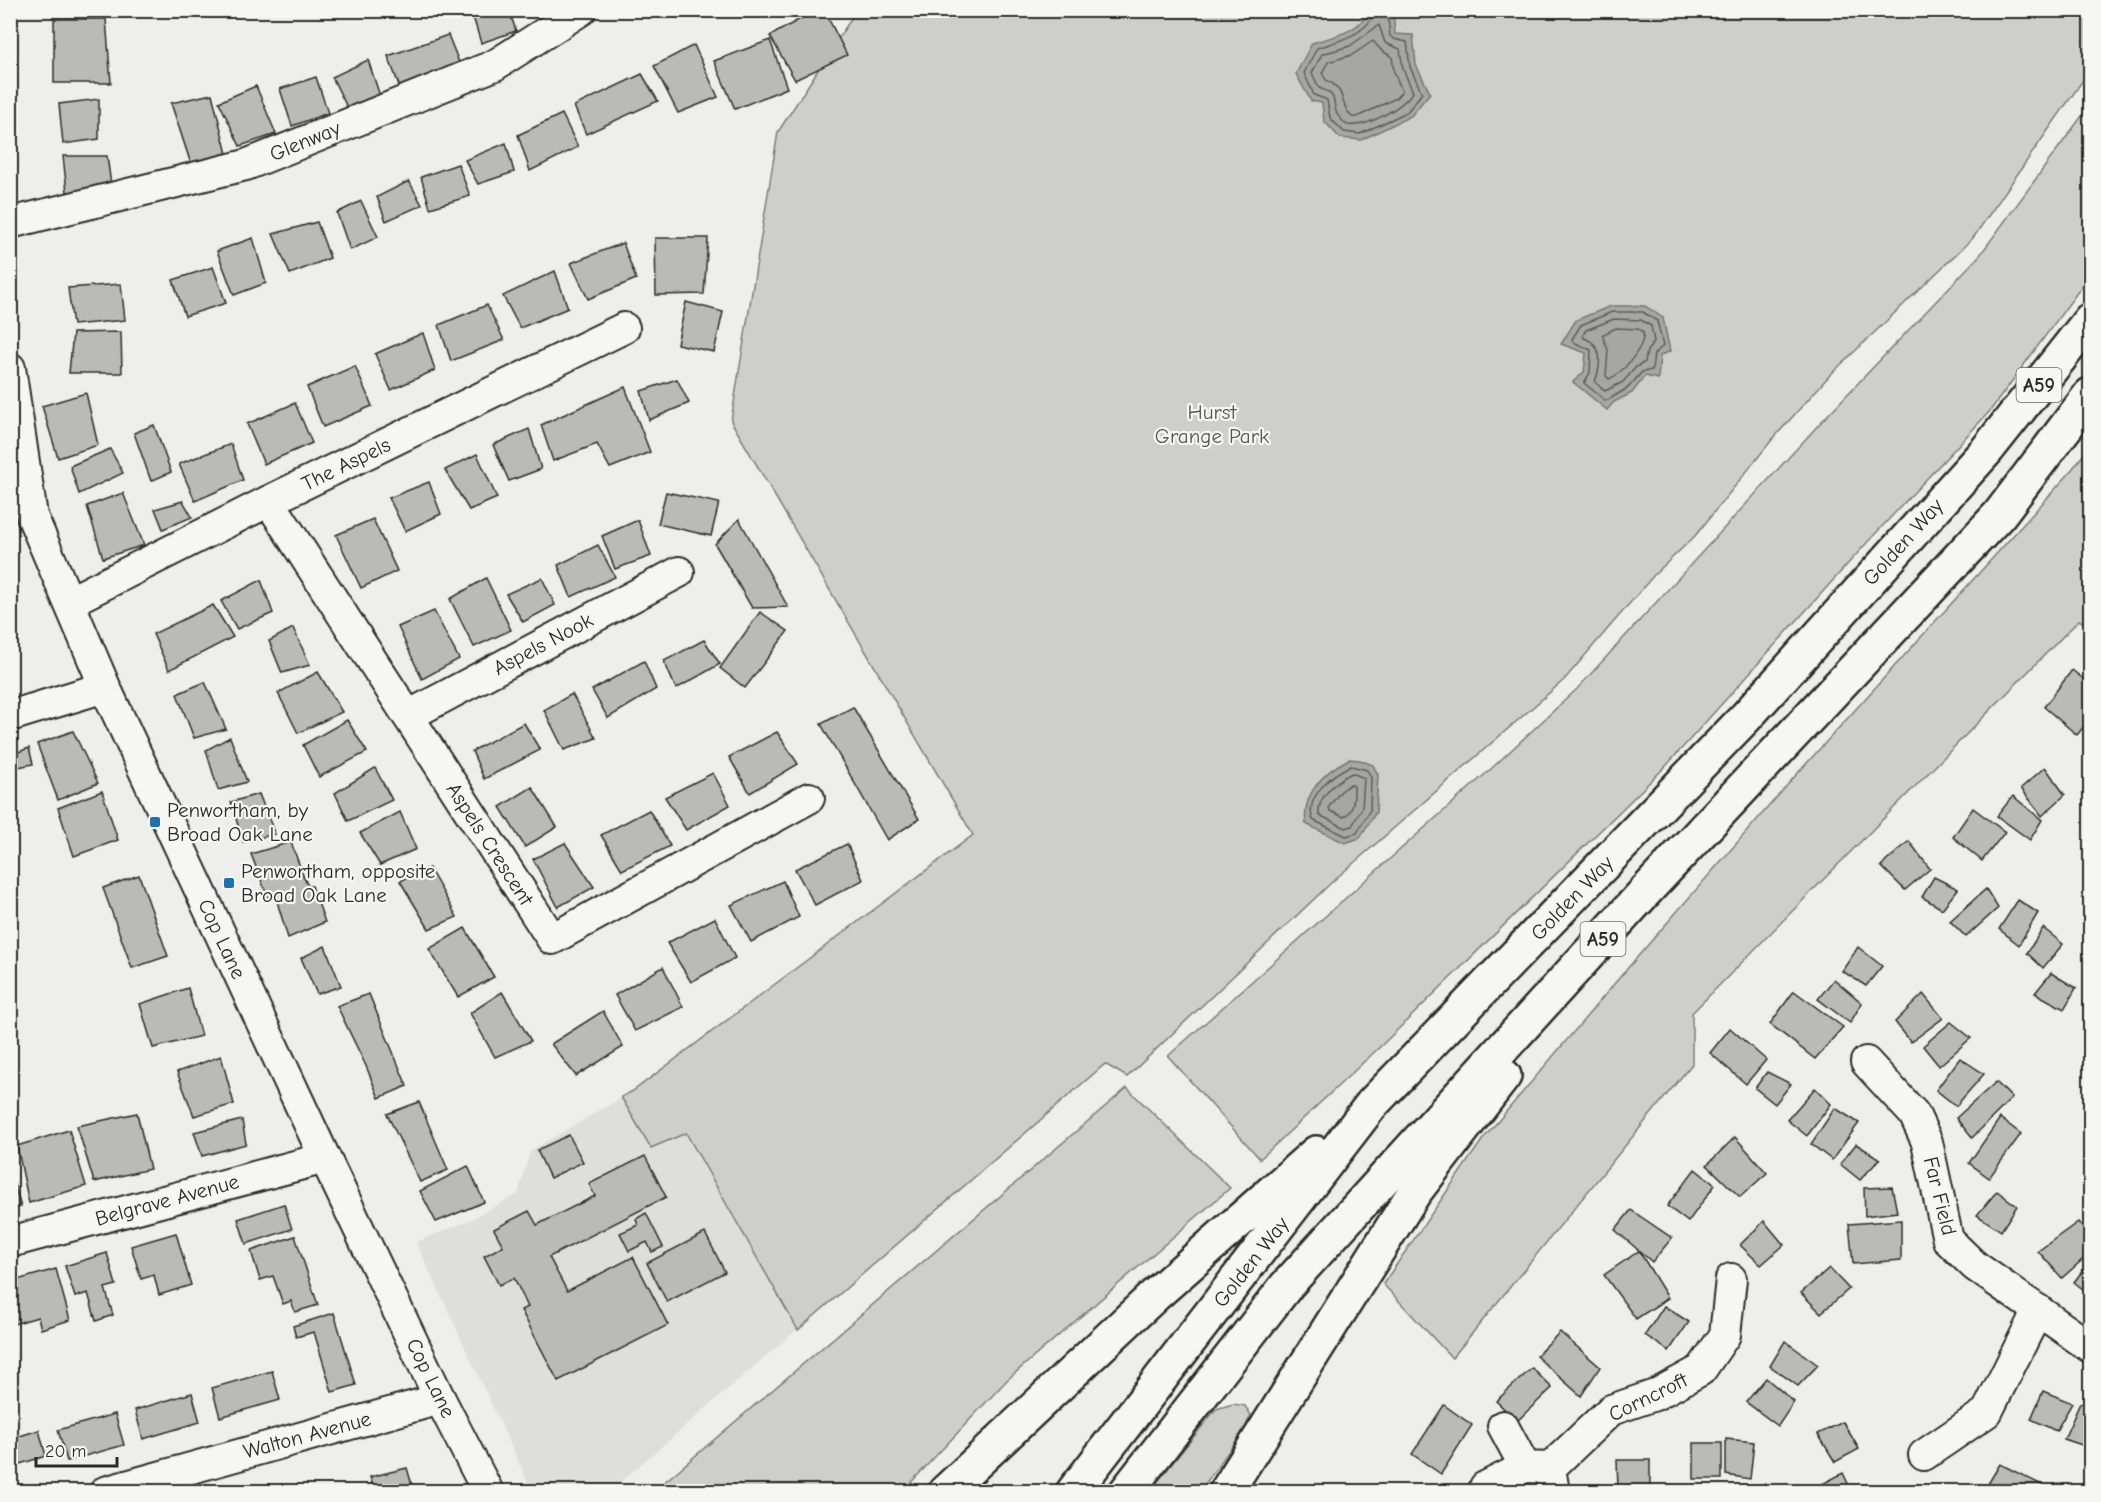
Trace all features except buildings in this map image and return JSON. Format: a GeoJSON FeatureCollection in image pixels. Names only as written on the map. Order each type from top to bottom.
{"type":"FeatureCollection","features":[{"type":"Feature","properties":{"kind":"highway","name":"Golden Way"},"geometry":{"type":"LineString","coordinates":[[1073,1491],[1372,1104],[1746,717],[1987,450],[2091,320]]}},
{"type":"Feature","properties":{"kind":"highway","name":"Golden Way"},"geometry":{"type":"LineString","coordinates":[[1126,1491],[1287,1286],[1644,893],[1999,515],[2091,395]]}},
{"type":"Feature","properties":{"kind":"highway"},"geometry":{"type":"LineString","coordinates":[[1226,1491],[1414,1193],[1644,893]]}},
{"type":"Feature","properties":{"kind":"highway"},"geometry":{"type":"LineString","coordinates":[[945,1491],[1155,1295],[1372,1104]]}},
{"type":"Feature","properties":{"kind":"street","name":"Glenway"},"geometry":{"type":"LineString","coordinates":[[10,223],[246,165],[495,65],[581,10]]}},
{"type":"Feature","properties":{"kind":"street","name":"The Aspels"},"geometry":{"type":"LineString","coordinates":[[69,602],[269,501],[624,328]]}},
{"type":"Feature","properties":{"kind":"street","name":"Cop Lane"},"geometry":{"type":"LineString","coordinates":[[10,368],[32,516],[105,687],[325,1158],[440,1399],[488,1491]]}},
{"type":"Feature","properties":{"kind":"street","name":"Aspels Crescent"},"geometry":{"type":"LineString","coordinates":[[269,501],[552,939],[809,798]]}},
{"type":"Feature","properties":{"kind":"street","name":"Aspels Nook"},"geometry":{"type":"LineString","coordinates":[[408,716],[679,572]]}},
{"type":"Feature","properties":{"kind":"street"},"geometry":{"type":"LineString","coordinates":[[10,716],[105,687]]}},
{"type":"Feature","properties":{"kind":"street","name":"Far Field"},"geometry":{"type":"LineString","coordinates":[[1866,1062],[1914,1114],[1927,1142],[1948,1240],[1975,1266],[2091,1347]]}},
{"type":"Feature","properties":{"kind":"street","name":"Belgrave Avenue"},"geometry":{"type":"LineString","coordinates":[[10,1242],[325,1158]]}},
{"type":"Feature","properties":{"kind":"street","name":"Corncroft"},"geometry":{"type":"LineString","coordinates":[[1485,1487],[1543,1475],[1611,1410],[1655,1395],[1701,1370],[1725,1335],[1731,1279]]}},
{"type":"Feature","properties":{"kind":"street"},"geometry":{"type":"LineString","coordinates":[[1924,1455],[1987,1412],[2038,1310]]}},
{"type":"Feature","properties":{"kind":"street","name":"Walton Avenue"},"geometry":{"type":"LineString","coordinates":[[105,1491],[440,1399]]}},
{"type":"Feature","properties":{"kind":"street"},"geometry":{"type":"LineString","coordinates":[[1503,1426],[1543,1475]]}},
{"type":"Feature","properties":{"kind":"shaded area"},"geometry":{"type":"Polygon","coordinates":[[[947,855],[1105,1063],[610,1491],[532,1491],[416,1242],[468,1221],[518,1194],[530,1151],[633,1091],[947,855]]]}},
{"type":"Feature","properties":{"kind":"green space","name":"Hurst Grange Park"},"geometry":{"type":"Polygon","coordinates":[[[856,11],[2090,11],[2090,70],[1973,238],[1829,376],[1771,441],[1695,536],[1654,575],[1564,680],[1332,882],[1127,1077],[1105,1064],[798,1330],[686,1133],[651,1148],[621,1097],[633,1091],[973,835],[731,421],[778,132],[856,11]]]}},
{"type":"Feature","properties":{"kind":"green space"},"geometry":{"type":"Polygon","coordinates":[[[2090,105],[2090,275],[1990,411],[1863,547],[1666,766],[1383,1044],[1260,1159],[1168,1056],[1492,768],[1577,689],[1822,421],[1980,255],[2090,105]]]}},
{"type":"Feature","properties":{"kind":"green space"},"geometry":{"type":"Polygon","coordinates":[[[2090,446],[2090,627],[2079,620],[1692,1013],[1692,1064],[1452,1358],[1383,1284],[1483,1139],[1797,774],[2067,476],[2090,446]]]}},
{"type":"Feature","properties":{"kind":"green space"},"geometry":{"type":"Polygon","coordinates":[[[1127,1088],[1230,1188],[1007,1380],[903,1491],[654,1491],[1127,1088]]]}},
{"type":"Feature","properties":{"kind":"green space"},"geometry":{"type":"Polygon","coordinates":[[[1233,1404],[1245,1406],[1251,1415],[1244,1430],[1200,1491],[1150,1491],[1216,1409],[1233,1404]]]}},
{"type":"Feature","properties":{"kind":"water"},"geometry":{"type":"Polygon","coordinates":[[[1368,11],[1393,11],[1395,34],[1413,35],[1416,65],[1430,93],[1411,116],[1361,140],[1340,138],[1324,121],[1322,103],[1311,101],[1296,74],[1312,43],[1352,29],[1359,24],[1368,11]]]}},
{"type":"Feature","properties":{"kind":"water"},"geometry":{"type":"Polygon","coordinates":[[[1611,306],[1645,306],[1663,318],[1670,351],[1660,356],[1658,379],[1645,376],[1632,393],[1614,402],[1607,410],[1573,382],[1584,372],[1586,353],[1561,344],[1576,320],[1611,306]]]}},
{"type":"Feature","properties":{"kind":"water"},"geometry":{"type":"Polygon","coordinates":[[[1349,759],[1373,765],[1378,775],[1376,812],[1360,838],[1345,843],[1306,824],[1306,813],[1307,803],[1316,785],[1331,770],[1349,759]]]}},
{"type":"Feature","properties":{"kind":"place","name":"Penwortham, by Broad Oak Lane"},"geometry":{"type":"Point","coordinates":[155,822]}},
{"type":"Feature","properties":{"kind":"place","name":"Penwortham, opposite Broad Oak Lane"},"geometry":{"type":"Point","coordinates":[229,883]}}]}
